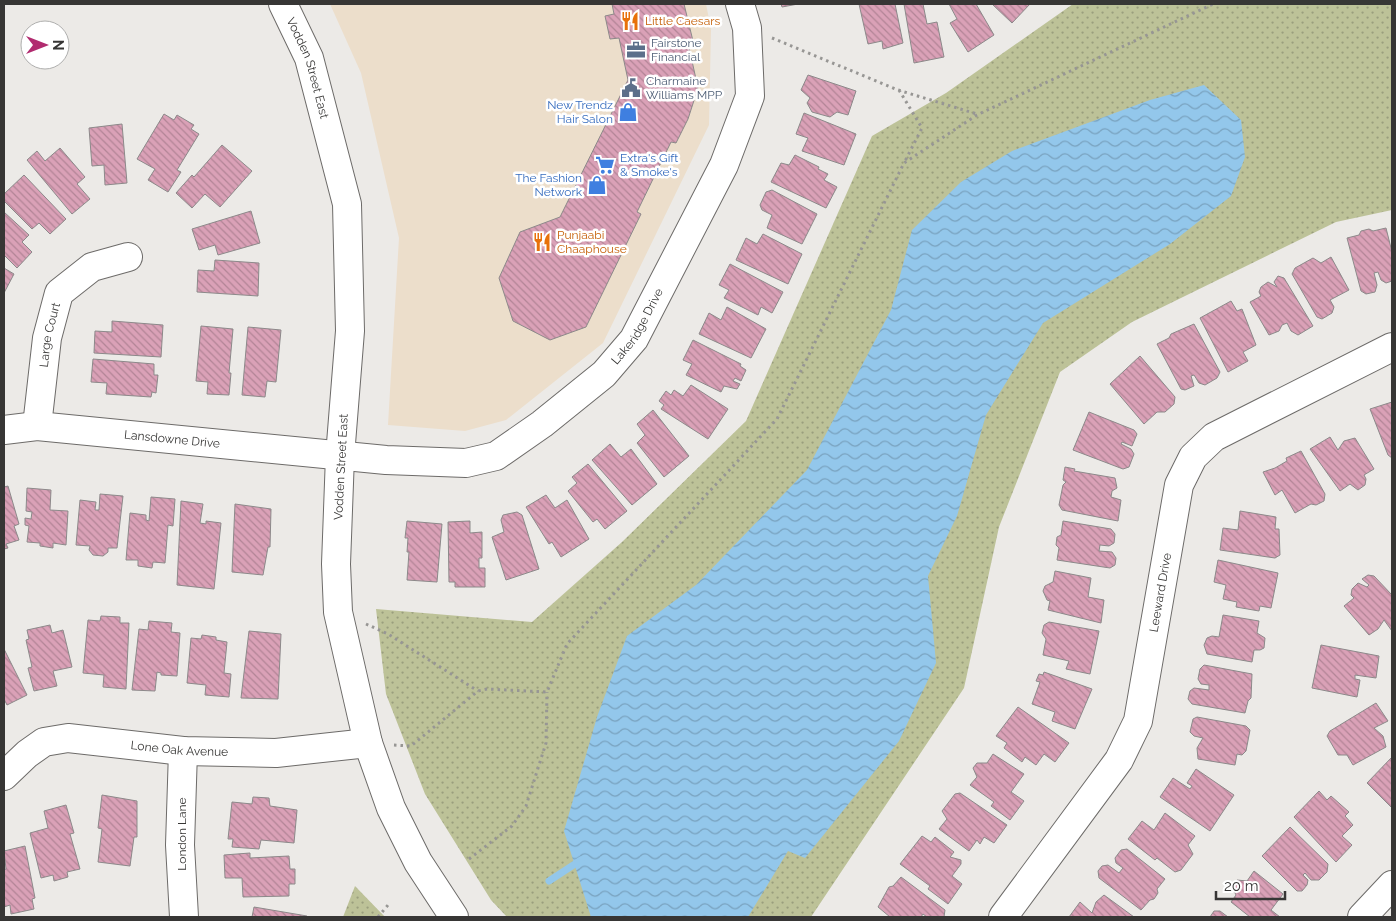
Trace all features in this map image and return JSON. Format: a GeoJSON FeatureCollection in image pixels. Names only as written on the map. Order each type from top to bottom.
{"type":"FeatureCollection","features":[{"type":"Feature","properties":{"kind":"street","name":"Vodden Street East"},"geometry":{"type":"LineString","coordinates":[[283,4],[310,58],[347,204],[350,331],[340,456],[336,564],[338,612],[368,743],[391,808],[418,862],[454,917]]}},
{"type":"Feature","properties":{"kind":"street","name":"Lakeridge Drive"},"geometry":{"type":"LineString","coordinates":[[340,456],[466,462],[496,456],[542,424],[604,374],[634,339],[724,165],[750,96],[744,16]]}},
{"type":"Feature","properties":{"kind":"street","name":"Large Court"},"geometry":{"type":"LineString","coordinates":[[37,426],[47,338],[59,293],[92,267],[128,256]]}},
{"type":"Feature","properties":{"kind":"street","name":"Leeward Drive"},"geometry":{"type":"LineString","coordinates":[[1003,917],[1119,760],[1138,721],[1179,485],[1193,457],[1214,437],[1392,347]]}},
{"type":"Feature","properties":{"kind":"street","name":"Lansdowne Drive"},"geometry":{"type":"LineString","coordinates":[[4,430],[37,426],[340,456]]}},
{"type":"Feature","properties":{"kind":"street","name":"Lone Oak Avenue"},"geometry":{"type":"LineString","coordinates":[[4,776],[27,754],[44,742],[68,738],[183,751],[276,753],[368,743]]}},
{"type":"Feature","properties":{"kind":"street","name":"London Lane"},"geometry":{"type":"LineString","coordinates":[[183,751],[180,845],[184,917]]}},
{"type":"Feature","properties":{"kind":"street"},"geometry":{"type":"LineString","coordinates":[[1362,917],[1392,885]]}},
{"type":"Feature","properties":{"kind":"path"},"geometry":{"type":"LineString","coordinates":[[904,163],[977,115],[1213,4]]}},
{"type":"Feature","properties":{"kind":"path"},"geometry":{"type":"LineString","coordinates":[[744,16],[898,90],[977,115]]}},
{"type":"Feature","properties":{"kind":"path"},"geometry":{"type":"LineString","coordinates":[[469,859],[512,826],[526,806],[546,743],[547,692],[567,644],[777,418],[922,128],[898,90]]}},
{"type":"Feature","properties":{"kind":"path"},"geometry":{"type":"LineString","coordinates":[[338,612],[388,634],[478,691]]}},
{"type":"Feature","properties":{"kind":"path"},"geometry":{"type":"LineString","coordinates":[[368,743],[411,746],[478,691],[487,689],[547,692]]}},
{"type":"Feature","properties":{"kind":"path"},"geometry":{"type":"LineString","coordinates":[[378,917],[388,905]]}},
{"type":"Feature","properties":{"kind":"shaded area"},"geometry":{"type":"Polygon","coordinates":[[[330,4],[706,4],[711,29],[709,125],[603,343],[506,420],[465,431],[388,425],[399,238],[361,73],[330,4]]]}},
{"type":"Feature","properties":{"kind":"green space"},"geometry":{"type":"Polygon","coordinates":[[[1073,4],[1392,4],[1392,210],[1336,222],[1132,322],[1060,372],[999,527],[964,688],[811,917],[507,917],[491,900],[425,794],[386,694],[376,609],[532,622],[622,542],[746,421],[872,136],[946,93],[1073,4]]]}},
{"type":"Feature","properties":{"kind":"green space"},"geometry":{"type":"Polygon","coordinates":[[[355,886],[385,917],[343,917],[355,886]]]}},
{"type":"Feature","properties":{"kind":"water"},"geometry":{"type":"Polygon","coordinates":[[[1204,85],[1241,120],[1245,157],[1231,196],[1170,244],[1043,323],[986,415],[957,516],[928,576],[936,663],[899,741],[805,858],[788,851],[748,917],[591,917],[564,831],[597,717],[627,636],[696,585],[807,470],[891,310],[912,230],[961,182],[1012,151],[1150,100],[1204,85]]]}},
{"type":"Feature","properties":{"kind":"building"},"geometry":{"type":"Polygon","coordinates":[[[612,4],[684,4],[693,41],[688,43],[698,88],[688,119],[676,143],[671,142],[637,212],[641,214],[586,327],[550,340],[513,321],[499,278],[520,232],[560,217],[628,80],[619,38],[610,39],[605,16],[614,14],[612,4]]]}},
{"type":"Feature","properties":{"kind":"building"},"geometry":{"type":"Polygon","coordinates":[[[781,4],[798,4],[782,7],[781,4]]]}},
{"type":"Feature","properties":{"kind":"building"},"geometry":{"type":"Polygon","coordinates":[[[859,4],[895,4],[903,43],[883,49],[882,41],[868,44],[859,4]]]}},
{"type":"Feature","properties":{"kind":"building"},"geometry":{"type":"Polygon","coordinates":[[[904,4],[923,4],[927,24],[937,22],[944,57],[914,63],[904,4]]]}},
{"type":"Feature","properties":{"kind":"building"},"geometry":{"type":"Polygon","coordinates":[[[949,4],[976,4],[994,35],[968,52],[950,23],[957,19],[949,4]]]}},
{"type":"Feature","properties":{"kind":"building"},"geometry":{"type":"Polygon","coordinates":[[[992,4],[1030,4],[1012,23],[992,4]]]}},
{"type":"Feature","properties":{"kind":"building"},"geometry":{"type":"Polygon","coordinates":[[[808,75],[856,91],[848,115],[837,112],[830,117],[812,112],[807,103],[810,98],[801,90],[808,75]]]}},
{"type":"Feature","properties":{"kind":"building"},"geometry":{"type":"Polygon","coordinates":[[[804,113],[856,134],[844,165],[802,151],[808,138],[796,134],[804,113]]]}},
{"type":"Feature","properties":{"kind":"building"},"geometry":{"type":"Polygon","coordinates":[[[164,114],[174,120],[177,115],[194,125],[191,129],[199,134],[177,170],[181,172],[168,192],[148,180],[155,169],[137,159],[164,114]]]}},
{"type":"Feature","properties":{"kind":"building"},"geometry":{"type":"Polygon","coordinates":[[[122,124],[127,183],[105,185],[104,165],[92,166],[89,128],[122,124]]]}},
{"type":"Feature","properties":{"kind":"building"},"geometry":{"type":"Polygon","coordinates":[[[222,145],[252,171],[220,207],[205,194],[192,208],[176,193],[192,175],[194,177],[222,145]]]}},
{"type":"Feature","properties":{"kind":"building"},"geometry":{"type":"Polygon","coordinates":[[[60,148],[85,177],[77,184],[90,199],[72,214],[27,160],[37,151],[45,161],[60,148]]]}},
{"type":"Feature","properties":{"kind":"building"},"geometry":{"type":"Polygon","coordinates":[[[795,155],[819,167],[818,169],[828,174],[824,180],[837,187],[826,208],[771,182],[781,163],[789,165],[795,155]]]}},
{"type":"Feature","properties":{"kind":"building"},"geometry":{"type":"Polygon","coordinates":[[[24,175],[66,219],[50,234],[39,223],[32,229],[4,201],[4,194],[24,175]]]}},
{"type":"Feature","properties":{"kind":"building"},"geometry":{"type":"Polygon","coordinates":[[[772,190],[817,214],[802,244],[767,228],[772,215],[762,210],[760,205],[766,192],[772,190]]]}},
{"type":"Feature","properties":{"kind":"building"},"geometry":{"type":"Polygon","coordinates":[[[251,211],[260,243],[218,255],[215,245],[199,250],[192,229],[251,211]]]}},
{"type":"Feature","properties":{"kind":"building"},"geometry":{"type":"Polygon","coordinates":[[[4,212],[29,235],[22,242],[32,252],[17,268],[4,255],[4,212]]]}},
{"type":"Feature","properties":{"kind":"building"},"geometry":{"type":"Polygon","coordinates":[[[1386,228],[1392,252],[1392,281],[1386,283],[1381,280],[1378,272],[1374,273],[1377,285],[1375,292],[1366,294],[1361,291],[1347,238],[1359,235],[1361,231],[1386,228]]]}},
{"type":"Feature","properties":{"kind":"building"},"geometry":{"type":"Polygon","coordinates":[[[763,234],[802,254],[788,284],[736,260],[746,238],[757,244],[763,234]]]}},
{"type":"Feature","properties":{"kind":"building"},"geometry":{"type":"Polygon","coordinates":[[[1331,257],[1349,290],[1330,300],[1334,307],[1332,313],[1322,319],[1317,317],[1292,274],[1295,268],[1313,258],[1321,263],[1331,257]]]}},
{"type":"Feature","properties":{"kind":"building"},"geometry":{"type":"Polygon","coordinates":[[[215,260],[259,263],[258,296],[197,292],[198,270],[214,271],[215,260]]]}},
{"type":"Feature","properties":{"kind":"building"},"geometry":{"type":"Polygon","coordinates":[[[730,264],[783,292],[772,313],[761,307],[758,315],[724,298],[729,290],[719,285],[730,264]]]}},
{"type":"Feature","properties":{"kind":"building"},"geometry":{"type":"Polygon","coordinates":[[[4,268],[14,274],[4,293],[4,268]]]}},
{"type":"Feature","properties":{"kind":"building"},"geometry":{"type":"Polygon","coordinates":[[[1278,276],[1284,278],[1313,326],[1298,335],[1291,331],[1287,323],[1282,325],[1279,331],[1269,335],[1250,302],[1261,296],[1259,292],[1261,287],[1268,282],[1277,287],[1274,282],[1278,276]]]}},
{"type":"Feature","properties":{"kind":"building"},"geometry":{"type":"Polygon","coordinates":[[[1231,301],[1237,311],[1242,309],[1256,345],[1243,352],[1248,361],[1228,372],[1200,318],[1231,301]]]}},
{"type":"Feature","properties":{"kind":"building"},"geometry":{"type":"Polygon","coordinates":[[[727,307],[766,329],[751,358],[699,334],[709,313],[721,320],[727,307]]]}},
{"type":"Feature","properties":{"kind":"building"},"geometry":{"type":"Polygon","coordinates":[[[112,321],[163,325],[161,357],[94,353],[95,331],[112,332],[112,321]]]}},
{"type":"Feature","properties":{"kind":"building"},"geometry":{"type":"Polygon","coordinates":[[[1194,324],[1220,372],[1217,378],[1205,385],[1199,383],[1194,375],[1191,376],[1194,386],[1185,390],[1181,389],[1157,344],[1169,338],[1171,334],[1194,324]]]}},
{"type":"Feature","properties":{"kind":"building"},"geometry":{"type":"Polygon","coordinates":[[[201,326],[233,329],[229,395],[207,394],[208,382],[196,381],[201,326]]]}},
{"type":"Feature","properties":{"kind":"building"},"geometry":{"type":"Polygon","coordinates":[[[248,327],[281,330],[276,382],[267,381],[265,397],[242,395],[248,327]]]}},
{"type":"Feature","properties":{"kind":"building"},"geometry":{"type":"Polygon","coordinates":[[[693,340],[741,364],[740,366],[746,370],[741,381],[735,378],[733,381],[740,384],[737,389],[724,386],[721,392],[686,375],[692,364],[683,360],[693,340]]]}},
{"type":"Feature","properties":{"kind":"building"},"geometry":{"type":"Polygon","coordinates":[[[1140,356],[1175,397],[1174,404],[1165,412],[1157,412],[1144,424],[1110,384],[1140,356]]]}},
{"type":"Feature","properties":{"kind":"building"},"geometry":{"type":"Polygon","coordinates":[[[93,359],[154,364],[154,375],[158,375],[156,393],[152,392],[151,397],[106,394],[107,383],[91,382],[93,359]]]}},
{"type":"Feature","properties":{"kind":"building"},"geometry":{"type":"Polygon","coordinates":[[[691,385],[728,409],[708,439],[661,409],[664,405],[659,401],[666,391],[671,395],[674,390],[683,396],[691,385]]]}},
{"type":"Feature","properties":{"kind":"building"},"geometry":{"type":"Polygon","coordinates":[[[1392,402],[1392,458],[1388,455],[1370,409],[1392,402]]]}},
{"type":"Feature","properties":{"kind":"building"},"geometry":{"type":"Polygon","coordinates":[[[653,410],[689,456],[664,477],[637,443],[645,435],[637,424],[653,410]]]}},
{"type":"Feature","properties":{"kind":"building"},"geometry":{"type":"Polygon","coordinates":[[[1089,412],[1134,430],[1137,434],[1132,446],[1122,442],[1121,444],[1131,449],[1134,454],[1129,467],[1123,469],[1073,450],[1089,412]]]}},
{"type":"Feature","properties":{"kind":"building"},"geometry":{"type":"Polygon","coordinates":[[[1330,437],[1338,450],[1344,441],[1355,438],[1374,469],[1364,475],[1366,479],[1365,485],[1358,490],[1350,484],[1340,491],[1310,449],[1330,437]]]}},
{"type":"Feature","properties":{"kind":"building"},"geometry":{"type":"Polygon","coordinates":[[[610,444],[621,457],[631,449],[657,484],[632,505],[592,460],[610,444]]]}},
{"type":"Feature","properties":{"kind":"building"},"geometry":{"type":"Polygon","coordinates":[[[1301,451],[1325,494],[1324,501],[1316,505],[1311,504],[1295,513],[1282,490],[1275,495],[1263,472],[1275,468],[1287,461],[1286,458],[1301,451]]]}},
{"type":"Feature","properties":{"kind":"building"},"geometry":{"type":"Polygon","coordinates":[[[588,464],[627,511],[605,529],[597,519],[593,522],[568,491],[577,483],[572,477],[588,464]]]}},
{"type":"Feature","properties":{"kind":"building"},"geometry":{"type":"Polygon","coordinates":[[[1065,467],[1075,469],[1074,471],[1115,478],[1117,488],[1112,491],[1111,497],[1121,500],[1118,521],[1062,510],[1059,505],[1063,485],[1066,482],[1063,480],[1065,467]]]}},
{"type":"Feature","properties":{"kind":"building"},"geometry":{"type":"Polygon","coordinates":[[[8,486],[19,524],[14,526],[19,540],[6,544],[8,548],[4,549],[4,487],[8,486]]]}},
{"type":"Feature","properties":{"kind":"building"},"geometry":{"type":"Polygon","coordinates":[[[27,488],[51,490],[50,510],[68,511],[66,545],[53,543],[53,548],[40,546],[40,543],[27,542],[29,526],[25,525],[25,518],[31,519],[32,512],[26,511],[27,488]]]}},
{"type":"Feature","properties":{"kind":"building"},"geometry":{"type":"Polygon","coordinates":[[[100,494],[123,496],[117,548],[108,548],[108,552],[103,556],[93,555],[89,550],[90,546],[76,545],[80,500],[96,502],[95,510],[99,510],[100,494]]]}},
{"type":"Feature","properties":{"kind":"building"},"geometry":{"type":"Polygon","coordinates":[[[546,495],[555,508],[567,500],[589,539],[561,557],[552,542],[549,544],[526,507],[546,495]]]}},
{"type":"Feature","properties":{"kind":"building"},"geometry":{"type":"Polygon","coordinates":[[[151,497],[175,499],[173,526],[168,525],[165,563],[153,562],[152,568],[138,566],[138,560],[126,560],[130,513],[146,515],[146,520],[149,521],[151,497]]]}},
{"type":"Feature","properties":{"kind":"building"},"geometry":{"type":"Polygon","coordinates":[[[181,501],[203,504],[200,523],[206,524],[206,521],[221,523],[214,589],[177,585],[181,501]]]}},
{"type":"Feature","properties":{"kind":"building"},"geometry":{"type":"Polygon","coordinates":[[[235,504],[271,509],[270,547],[268,547],[263,575],[232,572],[235,504]]]}},
{"type":"Feature","properties":{"kind":"building"},"geometry":{"type":"Polygon","coordinates":[[[1240,511],[1276,517],[1275,529],[1279,529],[1280,555],[1275,558],[1220,550],[1223,528],[1238,530],[1240,511]]]}},
{"type":"Feature","properties":{"kind":"building"},"geometry":{"type":"Polygon","coordinates":[[[517,512],[522,515],[539,569],[506,580],[492,537],[504,532],[501,520],[503,515],[517,512]]]}},
{"type":"Feature","properties":{"kind":"building"},"geometry":{"type":"Polygon","coordinates":[[[407,521],[442,524],[437,582],[407,580],[409,552],[407,552],[408,538],[405,538],[407,521]]]}},
{"type":"Feature","properties":{"kind":"building"},"geometry":{"type":"Polygon","coordinates":[[[470,521],[470,533],[482,532],[482,558],[479,558],[479,568],[485,568],[485,587],[455,587],[455,582],[449,582],[448,522],[470,521]]]}},
{"type":"Feature","properties":{"kind":"building"},"geometry":{"type":"Polygon","coordinates":[[[1063,521],[1111,529],[1115,534],[1114,543],[1109,546],[1100,545],[1099,551],[1112,552],[1116,558],[1115,565],[1110,568],[1057,560],[1059,548],[1056,545],[1057,537],[1061,535],[1063,521]]]}},
{"type":"Feature","properties":{"kind":"building"},"geometry":{"type":"Polygon","coordinates":[[[1218,560],[1278,573],[1271,608],[1260,606],[1259,611],[1236,607],[1237,602],[1223,599],[1226,585],[1214,582],[1218,560]]]}},
{"type":"Feature","properties":{"kind":"building"},"geometry":{"type":"Polygon","coordinates":[[[1055,571],[1091,578],[1088,597],[1104,600],[1101,623],[1048,610],[1050,601],[1047,600],[1043,591],[1045,586],[1053,582],[1055,571]]]}},
{"type":"Feature","properties":{"kind":"building"},"geometry":{"type":"Polygon","coordinates":[[[1368,575],[1374,576],[1392,595],[1392,631],[1384,620],[1378,629],[1369,635],[1344,606],[1354,598],[1351,595],[1352,589],[1358,583],[1367,587],[1369,585],[1362,579],[1368,575]]]}},
{"type":"Feature","properties":{"kind":"building"},"geometry":{"type":"Polygon","coordinates":[[[1223,615],[1259,621],[1257,633],[1265,638],[1264,648],[1254,650],[1252,662],[1207,654],[1204,645],[1207,638],[1212,636],[1219,637],[1223,615]]]}},
{"type":"Feature","properties":{"kind":"building"},"geometry":{"type":"Polygon","coordinates":[[[101,616],[120,617],[120,623],[129,623],[126,689],[103,687],[104,675],[83,673],[88,620],[100,621],[101,616]]]}},
{"type":"Feature","properties":{"kind":"building"},"geometry":{"type":"Polygon","coordinates":[[[149,621],[172,623],[171,632],[180,633],[177,676],[161,675],[161,673],[157,672],[155,691],[132,690],[139,629],[148,630],[149,621]]]}},
{"type":"Feature","properties":{"kind":"building"},"geometry":{"type":"Polygon","coordinates":[[[1049,622],[1099,631],[1090,674],[1066,669],[1069,661],[1043,655],[1046,639],[1042,633],[1044,625],[1049,622]]]}},
{"type":"Feature","properties":{"kind":"building"},"geometry":{"type":"Polygon","coordinates":[[[50,625],[52,633],[63,630],[72,667],[53,671],[57,686],[34,691],[28,668],[32,667],[26,640],[29,639],[27,630],[50,625]]]}},
{"type":"Feature","properties":{"kind":"building"},"geometry":{"type":"Polygon","coordinates":[[[249,631],[281,634],[278,699],[241,698],[249,631]]]}},
{"type":"Feature","properties":{"kind":"building"},"geometry":{"type":"Polygon","coordinates":[[[202,635],[216,637],[216,640],[227,642],[224,673],[231,674],[229,697],[205,695],[206,685],[187,683],[191,638],[201,639],[202,635]]]}},
{"type":"Feature","properties":{"kind":"building"},"geometry":{"type":"Polygon","coordinates":[[[1321,645],[1379,656],[1376,678],[1355,675],[1355,679],[1360,680],[1357,697],[1312,688],[1321,645]]]}},
{"type":"Feature","properties":{"kind":"building"},"geometry":{"type":"Polygon","coordinates":[[[4,649],[27,695],[7,705],[4,699],[4,649]]]}},
{"type":"Feature","properties":{"kind":"building"},"geometry":{"type":"Polygon","coordinates":[[[1204,665],[1252,674],[1251,698],[1248,701],[1245,713],[1192,704],[1188,699],[1190,691],[1194,688],[1209,690],[1209,685],[1201,684],[1198,679],[1200,669],[1204,665]]]}},
{"type":"Feature","properties":{"kind":"building"},"geometry":{"type":"Polygon","coordinates":[[[1044,672],[1092,689],[1075,729],[1052,721],[1055,712],[1032,704],[1040,682],[1036,681],[1039,674],[1043,675],[1044,672]]]}},
{"type":"Feature","properties":{"kind":"building"},"geometry":{"type":"Polygon","coordinates":[[[1376,703],[1388,721],[1374,728],[1383,736],[1386,747],[1353,765],[1347,755],[1338,755],[1327,736],[1330,731],[1376,703]]]}},
{"type":"Feature","properties":{"kind":"building"},"geometry":{"type":"Polygon","coordinates":[[[1018,707],[1069,743],[1055,762],[1044,754],[1036,765],[1025,757],[1022,762],[1004,748],[1007,743],[996,736],[1018,707]]]}},
{"type":"Feature","properties":{"kind":"building"},"geometry":{"type":"Polygon","coordinates":[[[1197,717],[1246,726],[1250,730],[1246,751],[1242,755],[1237,754],[1235,765],[1198,759],[1197,748],[1203,738],[1194,736],[1190,732],[1193,719],[1197,717]]]}},
{"type":"Feature","properties":{"kind":"building"},"geometry":{"type":"Polygon","coordinates":[[[993,754],[1024,774],[1011,792],[1024,801],[1010,820],[991,806],[994,802],[970,785],[977,777],[973,768],[977,763],[987,763],[993,754]]]}},
{"type":"Feature","properties":{"kind":"building"},"geometry":{"type":"Polygon","coordinates":[[[1392,757],[1392,808],[1367,783],[1392,757]]]}},
{"type":"Feature","properties":{"kind":"building"},"geometry":{"type":"Polygon","coordinates":[[[1196,769],[1234,795],[1210,831],[1160,797],[1173,778],[1190,789],[1192,786],[1187,783],[1196,769]]]}},
{"type":"Feature","properties":{"kind":"building"},"geometry":{"type":"Polygon","coordinates":[[[1319,791],[1327,800],[1331,796],[1349,812],[1345,816],[1353,825],[1342,836],[1352,845],[1336,862],[1294,817],[1319,791]]]}},
{"type":"Feature","properties":{"kind":"building"},"geometry":{"type":"Polygon","coordinates":[[[960,793],[1007,825],[994,843],[984,837],[980,844],[977,840],[969,851],[939,829],[947,819],[942,811],[955,794],[960,793]]]}},
{"type":"Feature","properties":{"kind":"building"},"geometry":{"type":"Polygon","coordinates":[[[102,795],[137,801],[137,837],[134,837],[130,866],[98,862],[102,829],[98,828],[102,795]]]}},
{"type":"Feature","properties":{"kind":"building"},"geometry":{"type":"Polygon","coordinates":[[[253,797],[269,798],[270,806],[297,810],[294,843],[261,840],[259,849],[232,847],[233,839],[228,839],[232,802],[252,804],[253,797]]]}},
{"type":"Feature","properties":{"kind":"building"},"geometry":{"type":"Polygon","coordinates":[[[66,805],[74,833],[70,834],[80,869],[67,872],[68,877],[54,881],[53,875],[41,878],[30,833],[48,828],[44,811],[66,805]]]}},
{"type":"Feature","properties":{"kind":"building"},"geometry":{"type":"Polygon","coordinates":[[[1165,813],[1195,836],[1188,845],[1193,854],[1181,870],[1175,872],[1157,858],[1155,860],[1128,839],[1142,821],[1154,830],[1165,813]]]}},
{"type":"Feature","properties":{"kind":"building"},"geometry":{"type":"Polygon","coordinates":[[[1290,827],[1328,864],[1327,872],[1319,880],[1311,880],[1305,873],[1303,875],[1308,880],[1307,885],[1302,891],[1297,891],[1262,856],[1290,827]]]}},
{"type":"Feature","properties":{"kind":"building"},"geometry":{"type":"Polygon","coordinates":[[[922,836],[931,842],[935,837],[954,852],[950,857],[961,860],[961,864],[952,876],[962,884],[948,904],[928,889],[930,886],[900,864],[922,836]]]}},
{"type":"Feature","properties":{"kind":"building"},"geometry":{"type":"Polygon","coordinates":[[[25,846],[35,898],[32,899],[34,909],[11,914],[10,905],[4,907],[4,870],[6,869],[4,851],[25,846]]]}},
{"type":"Feature","properties":{"kind":"building"},"geometry":{"type":"Polygon","coordinates":[[[1127,849],[1165,879],[1157,889],[1158,893],[1154,899],[1150,900],[1141,910],[1099,878],[1098,871],[1102,866],[1108,865],[1119,873],[1123,868],[1116,863],[1115,858],[1121,850],[1127,849]]]}},
{"type":"Feature","properties":{"kind":"building"},"geometry":{"type":"Polygon","coordinates":[[[250,853],[250,858],[289,856],[290,869],[295,869],[295,884],[289,884],[289,896],[243,897],[242,878],[225,878],[224,855],[250,853]]]}},
{"type":"Feature","properties":{"kind":"building"},"geometry":{"type":"Polygon","coordinates":[[[1254,871],[1283,894],[1271,910],[1280,917],[1250,917],[1231,902],[1236,895],[1232,887],[1237,880],[1247,881],[1254,871]]]}},
{"type":"Feature","properties":{"kind":"building"},"geometry":{"type":"Polygon","coordinates":[[[901,877],[945,910],[944,917],[927,917],[923,914],[921,917],[890,917],[878,907],[889,887],[893,886],[901,877]]]}},
{"type":"Feature","properties":{"kind":"building"},"geometry":{"type":"Polygon","coordinates":[[[1104,895],[1134,917],[1069,917],[1080,902],[1092,913],[1096,902],[1104,895]]]}},
{"type":"Feature","properties":{"kind":"building"},"geometry":{"type":"Polygon","coordinates":[[[254,907],[307,916],[307,917],[252,917],[254,907]]]}},
{"type":"Feature","properties":{"kind":"building"},"geometry":{"type":"Polygon","coordinates":[[[1214,911],[1220,911],[1228,917],[1210,917],[1214,911]]]}},
{"type":"Feature","properties":{"kind":"waterway"},"geometry":{"type":"LineString","coordinates":[[549,881],[581,860]]}},
{"type":"Feature","properties":{"kind":"place","name":"Little Caesars"},"geometry":{"type":"Point","coordinates":[630,21]}},
{"type":"Feature","properties":{"kind":"place","name":"Fairstone Financial"},"geometry":{"type":"Point","coordinates":[636,50]}},
{"type":"Feature","properties":{"kind":"place","name":"Charmaine Williams MPP"},"geometry":{"type":"Point","coordinates":[631,88]}},
{"type":"Feature","properties":{"kind":"place","name":"New Trendz Hair Salon"},"geometry":{"type":"Point","coordinates":[628,112]}},
{"type":"Feature","properties":{"kind":"place","name":"Extra's Gift & Smoke's"},"geometry":{"type":"Point","coordinates":[605,165]}},
{"type":"Feature","properties":{"kind":"place","name":"The Fashion Network"},"geometry":{"type":"Point","coordinates":[597,185]}},
{"type":"Feature","properties":{"kind":"place","name":"Punjaabi Chaaphouse"},"geometry":{"type":"Point","coordinates":[542,242]}}]}
